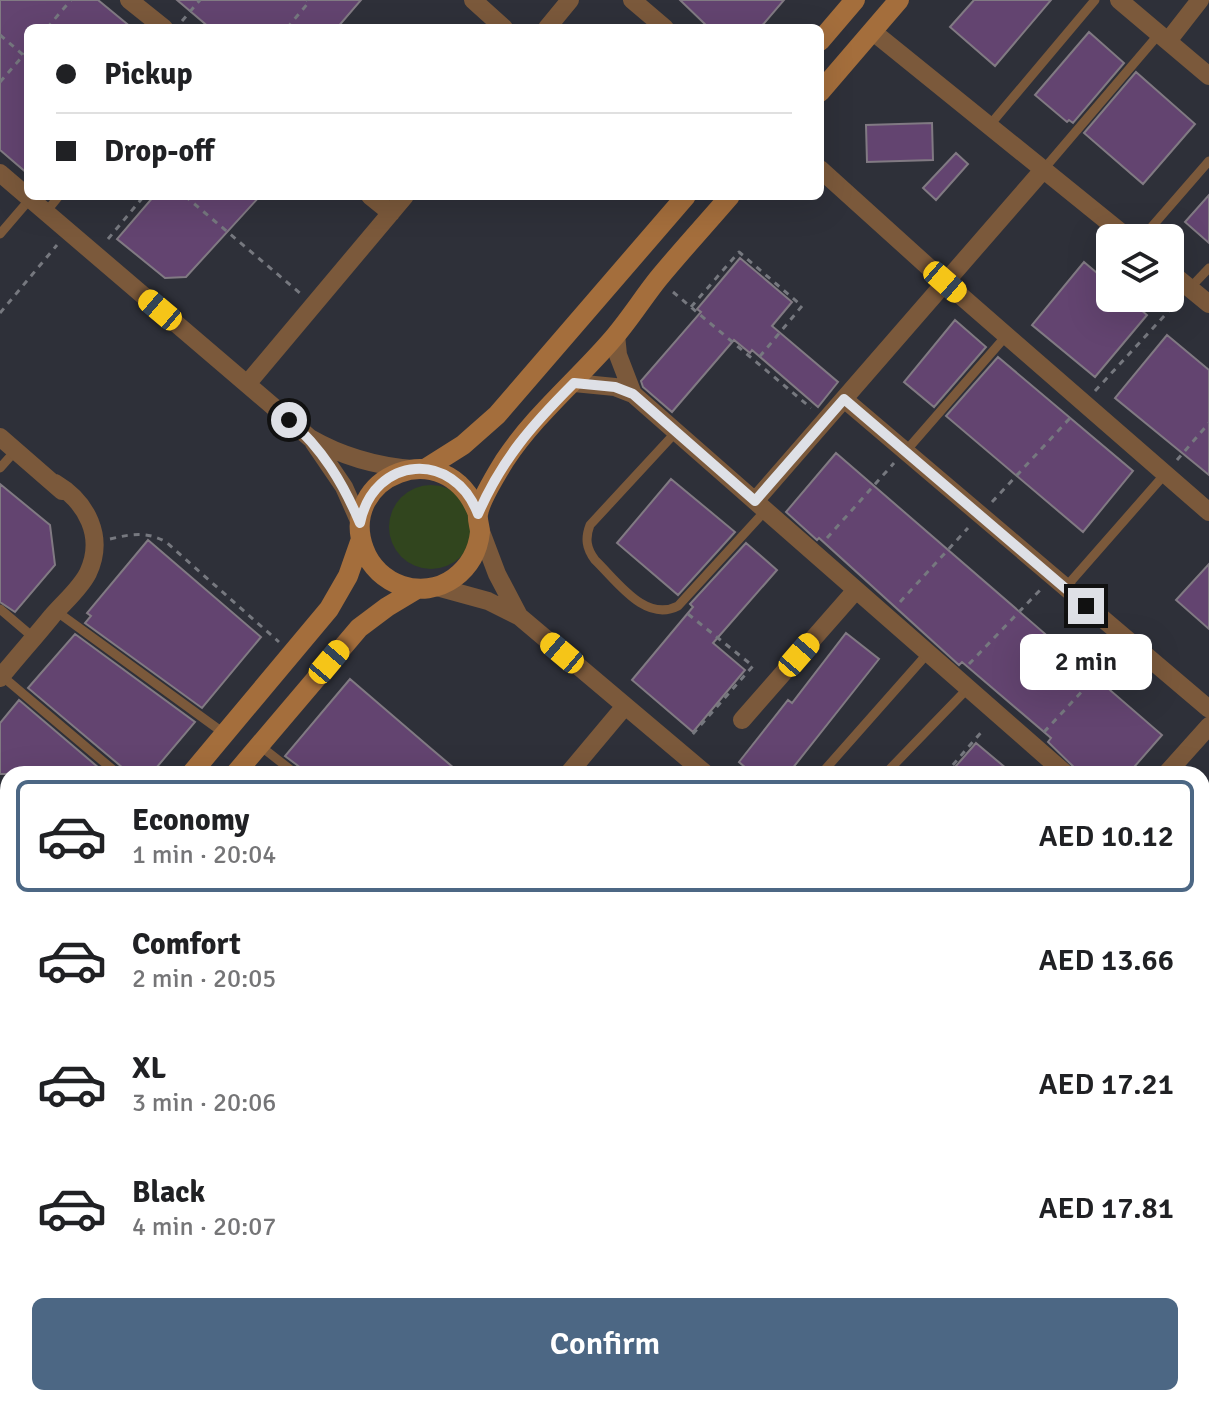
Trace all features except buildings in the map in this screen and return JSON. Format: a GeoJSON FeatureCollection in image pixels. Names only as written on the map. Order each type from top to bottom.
{"type":"FeatureCollection","features":[{"type":"Feature","properties":{"kind":"main road"},"geometry":{"type":"LineString","coordinates":[[824,87],[899,0]]}},
{"type":"Feature","properties":{"kind":"main road"},"geometry":{"type":"LineString","coordinates":[[824,36],[849,2]]}},
{"type":"Feature","properties":{"kind":"main road"},"geometry":{"type":"LineString","coordinates":[[198,766],[340,593],[360,531],[363,509],[377,486],[400,472],[419,469],[463,445],[497,415],[683,200]]}},
{"type":"Feature","properties":{"kind":"main road"},"geometry":{"type":"LineString","coordinates":[[242,766],[359,628],[387,607],[427,588],[451,581],[472,559],[479,522],[495,477],[512,451],[530,427],[616,335],[658,279],[727,200]]}},
{"type":"Feature","properties":{"kind":"main road"},"geometry":{"type":"LineString","coordinates":[[419,469],[453,478],[473,500],[479,522]]}},
{"type":"Feature","properties":{"kind":"main road"},"geometry":{"type":"LineString","coordinates":[[360,531],[365,553],[380,574],[391,582],[427,588]]}},
{"type":"Feature","properties":{"kind":"street"},"geometry":{"type":"LineString","coordinates":[[129,0],[159,24]]}},
{"type":"Feature","properties":{"kind":"street"},"geometry":{"type":"LineString","coordinates":[[473,0],[500,24]]}},
{"type":"Feature","properties":{"kind":"street"},"geometry":{"type":"LineString","coordinates":[[550,24],[570,0]]}},
{"type":"Feature","properties":{"kind":"street"},"geometry":{"type":"LineString","coordinates":[[632,0],[660,24]]}},
{"type":"Feature","properties":{"kind":"street"},"geometry":{"type":"LineString","coordinates":[[1119,0],[1209,76]]}},
{"type":"Feature","properties":{"kind":"street"},"geometry":{"type":"LineString","coordinates":[[1164,38],[1200,0]]}},
{"type":"Feature","properties":{"kind":"street"},"geometry":{"type":"LineString","coordinates":[[872,31],[1110,224]]}},
{"type":"Feature","properties":{"kind":"street"},"geometry":{"type":"LineString","coordinates":[[760,506],[844,399],[1043,170]]}},
{"type":"Feature","properties":{"kind":"street"},"geometry":{"type":"LineString","coordinates":[[0,173],[24,194]]}},
{"type":"Feature","properties":{"kind":"street"},"geometry":{"type":"LineString","coordinates":[[824,173],[1209,512]]}},
{"type":"Feature","properties":{"kind":"street"},"geometry":{"type":"LineString","coordinates":[[31,200],[310,438],[349,457],[391,467],[419,469]]}},
{"type":"Feature","properties":{"kind":"street"},"geometry":{"type":"LineString","coordinates":[[375,200],[391,213]]}},
{"type":"Feature","properties":{"kind":"street"},"geometry":{"type":"LineString","coordinates":[[247,384],[402,200]]}},
{"type":"Feature","properties":{"kind":"street"},"geometry":{"type":"LineString","coordinates":[[1184,283],[1209,304]]}},
{"type":"Feature","properties":{"kind":"street"},"geometry":{"type":"LineString","coordinates":[[616,335],[618,355],[633,394]]}},
{"type":"Feature","properties":{"kind":"street"},"geometry":{"type":"LineString","coordinates":[[574,383],[615,387],[633,394],[1057,766]]}},
{"type":"Feature","properties":{"kind":"street"},"geometry":{"type":"LineString","coordinates":[[844,399],[1209,709]]}},
{"type":"Feature","properties":{"kind":"street"},"geometry":{"type":"LineString","coordinates":[[0,437],[68,491],[87,513],[95,542],[88,573],[1,677]]}},
{"type":"Feature","properties":{"kind":"street"},"geometry":{"type":"LineString","coordinates":[[310,438],[344,487],[360,531]]}},
{"type":"Feature","properties":{"kind":"street"},"geometry":{"type":"LineString","coordinates":[[55,483],[72,505],[81,531],[82,545],[79,573],[62,604]]}},
{"type":"Feature","properties":{"kind":"street"},"geometry":{"type":"LineString","coordinates":[[479,522],[497,574],[520,617]]}},
{"type":"Feature","properties":{"kind":"street"},"geometry":{"type":"LineString","coordinates":[[427,588],[488,601],[520,617],[696,766]]}},
{"type":"Feature","properties":{"kind":"street"},"geometry":{"type":"LineString","coordinates":[[742,720],[856,590]]}},
{"type":"Feature","properties":{"kind":"street"},"geometry":{"type":"LineString","coordinates":[[575,766],[625,706]]}},
{"type":"Feature","properties":{"kind":"street"},"geometry":{"type":"LineString","coordinates":[[1173,766],[1209,726]]}},
{"type":"Feature","properties":{"kind":"lane"},"geometry":{"type":"LineString","coordinates":[[989,126],[1095,0]]}},
{"type":"Feature","properties":{"kind":"lane"},"geometry":{"type":"LineString","coordinates":[[1043,170],[1164,38]]}},
{"type":"Feature","properties":{"kind":"lane"},"geometry":{"type":"LineString","coordinates":[[1154,224],[1209,161]]}},
{"type":"Feature","properties":{"kind":"lane"},"geometry":{"type":"LineString","coordinates":[[0,234],[29,200]]}},
{"type":"Feature","properties":{"kind":"lane"},"geometry":{"type":"LineString","coordinates":[[46,212],[56,200]]}},
{"type":"Feature","properties":{"kind":"lane"},"geometry":{"type":"LineString","coordinates":[[1190,288],[1209,268]]}},
{"type":"Feature","properties":{"kind":"lane"},"geometry":{"type":"LineString","coordinates":[[905,452],[1006,336]]}},
{"type":"Feature","properties":{"kind":"lane"},"geometry":{"type":"LineString","coordinates":[[676,432],[590,525],[586,543],[595,560],[644,606],[665,611],[678,606],[760,506]]}},
{"type":"Feature","properties":{"kind":"lane"},"geometry":{"type":"LineString","coordinates":[[0,468],[16,450]]}},
{"type":"Feature","properties":{"kind":"lane"},"geometry":{"type":"LineString","coordinates":[[1059,582],[1165,474]]}},
{"type":"Feature","properties":{"kind":"lane"},"geometry":{"type":"LineString","coordinates":[[62,604],[225,734]]}},
{"type":"Feature","properties":{"kind":"lane"},"geometry":{"type":"LineString","coordinates":[[0,609],[34,638]]}},
{"type":"Feature","properties":{"kind":"lane"},"geometry":{"type":"LineString","coordinates":[[828,766],[928,653]]}},
{"type":"Feature","properties":{"kind":"lane"},"geometry":{"type":"LineString","coordinates":[[1,677],[108,766]]}},
{"type":"Feature","properties":{"kind":"lane"},"geometry":{"type":"LineString","coordinates":[[892,766],[962,683]]}},
{"type":"Feature","properties":{"kind":"lane"},"geometry":{"type":"LineString","coordinates":[[259,745],[286,766]]}},
{"type":"Feature","properties":{"kind":"path"},"geometry":{"type":"LineString","coordinates":[[50,24],[71,0]]}},
{"type":"Feature","properties":{"kind":"path"},"geometry":{"type":"LineString","coordinates":[[179,24],[200,0]]}},
{"type":"Feature","properties":{"kind":"path"},"geometry":{"type":"LineString","coordinates":[[290,24],[309,2],[307,0]]}},
{"type":"Feature","properties":{"kind":"path"},"geometry":{"type":"LineString","coordinates":[[0,35],[24,55],[0,82]]}},
{"type":"Feature","properties":{"kind":"path"},"geometry":{"type":"LineString","coordinates":[[95,254],[141,200]]}},
{"type":"Feature","properties":{"kind":"path"},"geometry":{"type":"LineString","coordinates":[[190,200],[314,304]]}},
{"type":"Feature","properties":{"kind":"path"},"geometry":{"type":"LineString","coordinates":[[0,313],[69,232]]}},
{"type":"Feature","properties":{"kind":"path"},"geometry":{"type":"LineString","coordinates":[[691,307],[739,252],[802,306],[756,361]]}},
{"type":"Feature","properties":{"kind":"path"},"geometry":{"type":"LineString","coordinates":[[658,279],[826,421]]}},
{"type":"Feature","properties":{"kind":"path"},"geometry":{"type":"LineString","coordinates":[[886,617],[1190,288]]}},
{"type":"Feature","properties":{"kind":"path"},"geometry":{"type":"LineString","coordinates":[[1165,474],[1209,423]]}},
{"type":"Feature","properties":{"kind":"path"},"geometry":{"type":"LineString","coordinates":[[814,553],[905,452]]}},
{"type":"Feature","properties":{"kind":"path"},"geometry":{"type":"LineString","coordinates":[[95,542],[138,534],[148,534],[166,542],[292,653]]}},
{"type":"Feature","properties":{"kind":"path"},"geometry":{"type":"LineString","coordinates":[[962,683],[1059,582]]}},
{"type":"Feature","properties":{"kind":"path"},"geometry":{"type":"LineString","coordinates":[[678,606],[753,666],[678,751]]}},
{"type":"Feature","properties":{"kind":"path"},"geometry":{"type":"LineString","coordinates":[[1032,745],[1129,642]]}},
{"type":"Feature","properties":{"kind":"path"},"geometry":{"type":"LineString","coordinates":[[952,766],[997,714]]}},
{"type":"Feature","properties":{"kind":"green space"},"geometry":{"type":"Polygon","coordinates":[[[431,485],[447,488],[461,497],[470,511],[473,527],[470,543],[461,557],[447,566],[431,569],[415,566],[401,557],[392,543],[389,527],[392,511],[401,497],[415,488],[431,485]]]}},
{"type":"Feature","properties":{"kind":"route"},"geometry":{"type":"LineString","coordinates":[[289,420],[310,438],[333,470],[360,523],[363,509],[377,486],[400,472],[413,469],[440,472],[453,478],[473,500],[478,514],[495,477],[518,443],[574,383],[615,387],[633,394],[755,501],[844,399],[1086,606]]}}]}
